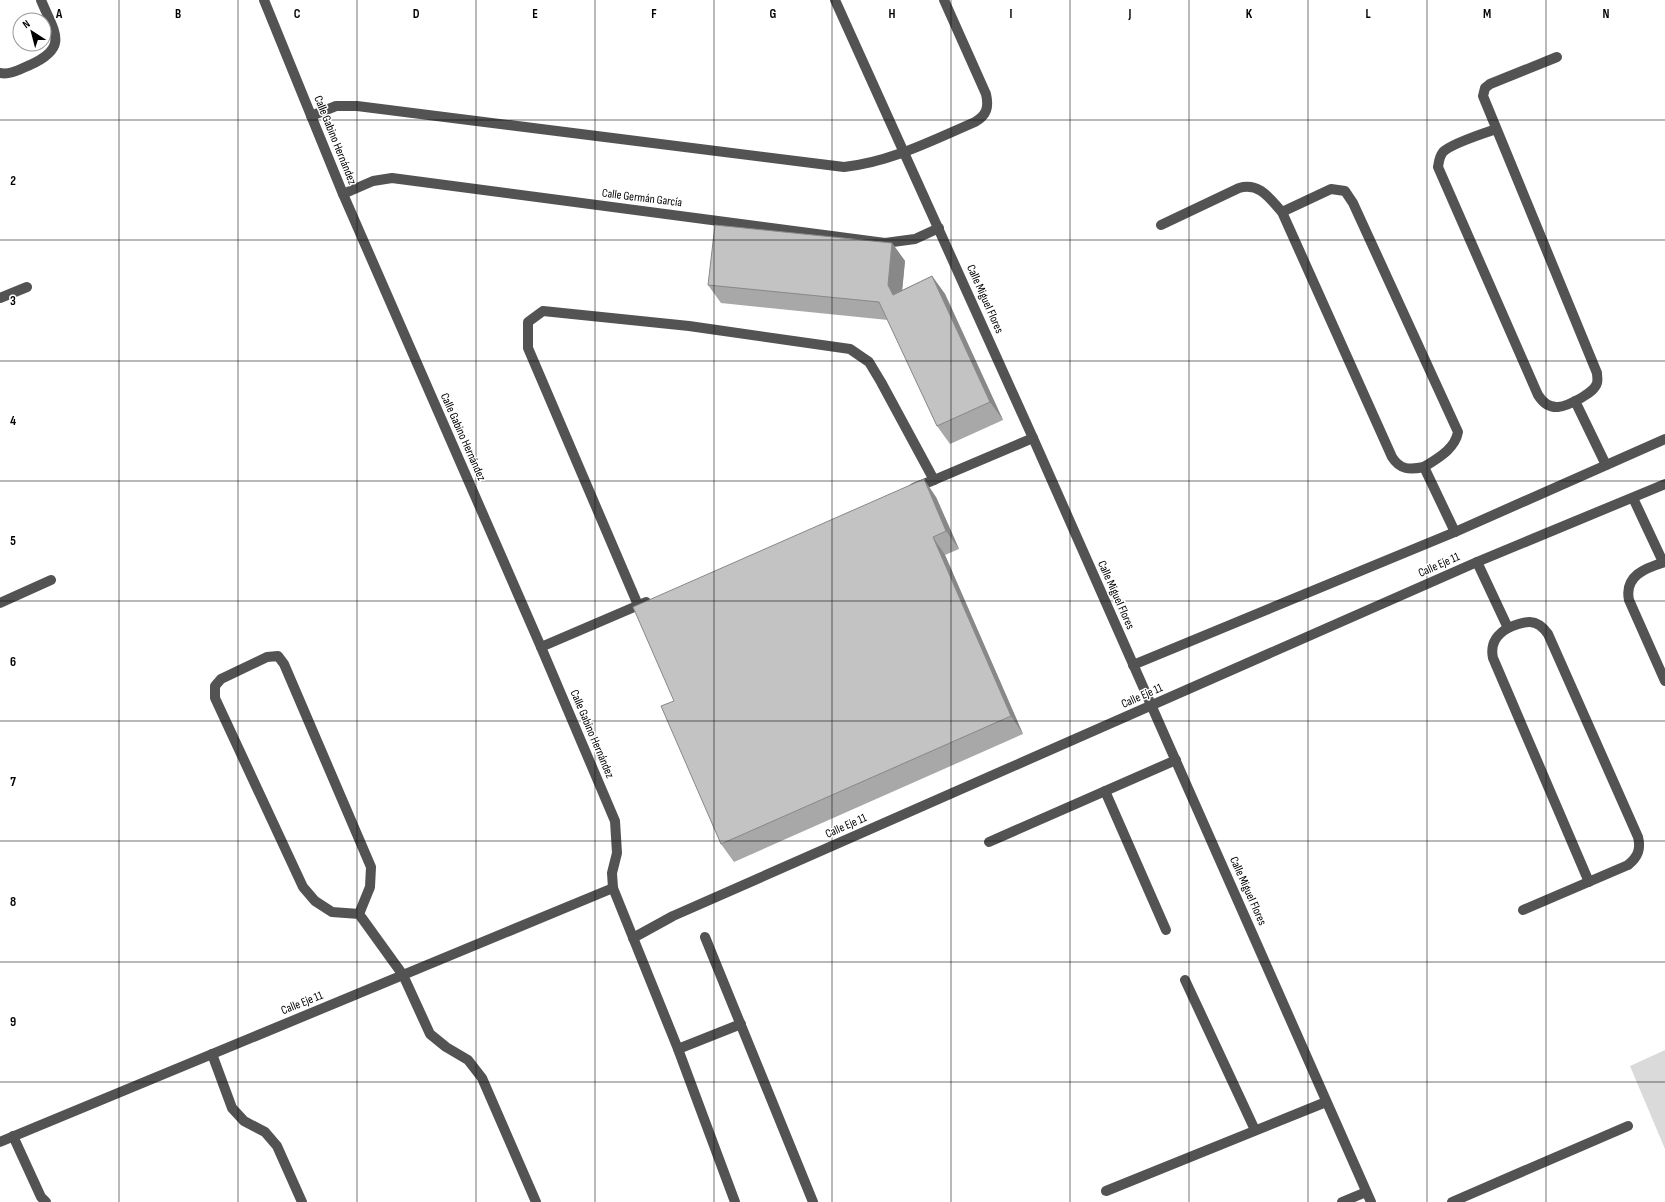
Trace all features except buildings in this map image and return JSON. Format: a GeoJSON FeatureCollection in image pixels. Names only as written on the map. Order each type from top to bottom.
{"type":"FeatureCollection","features":[{"type":"Feature","properties":{"kind":"street"},"geometry":{"type":"LineString","coordinates":[[0,73],[6,74],[14,72],[43,59],[54,47],[56,39],[54,31],[41,0]]}},
{"type":"Feature","properties":{"kind":"street","name":"Calle Gabino Hernández"},"geometry":{"type":"LineString","coordinates":[[264,0],[343,194],[541,647],[615,821],[617,853],[612,873],[613,888]]}},
{"type":"Feature","properties":{"kind":"street","name":"Calle Miguel Flores"},"geometry":{"type":"LineString","coordinates":[[835,0],[1033,438],[1371,1202]]}},
{"type":"Feature","properties":{"kind":"street"},"geometry":{"type":"LineString","coordinates":[[311,116],[336,106],[357,106],[844,167],[877,162],[903,153],[975,122],[982,118],[987,110],[988,102],[986,94],[944,0]]}},
{"type":"Feature","properties":{"kind":"street"},"geometry":{"type":"LineString","coordinates":[[1496,128],[1451,147],[1444,152],[1439,159],[1438,168],[1538,395],[1542,402],[1557,408],[1575,401],[1593,389],[1597,384],[1597,373],[1483,96],[1485,88],[1490,84],[1557,57]]}},
{"type":"Feature","properties":{"kind":"street","name":"Calle Germán García"},"geometry":{"type":"LineString","coordinates":[[343,194],[373,181],[392,178],[885,242],[916,239],[939,228]]}},
{"type":"Feature","properties":{"kind":"street"},"geometry":{"type":"LineString","coordinates":[[1161,225],[1246,186],[1259,188],[1282,212],[1392,457],[1400,467],[1407,469],[1424,467],[1452,446],[1457,440],[1458,432],[1353,203],[1344,191],[1331,189],[1282,212]]}},
{"type":"Feature","properties":{"kind":"street"},"geometry":{"type":"LineString","coordinates":[[0,298],[27,287]]}},
{"type":"Feature","properties":{"kind":"street"},"geometry":{"type":"LineString","coordinates":[[638,605],[528,348],[528,322],[543,311],[689,326],[850,349],[869,362],[882,382],[934,480]]}},
{"type":"Feature","properties":{"kind":"street"},"geometry":{"type":"LineString","coordinates":[[1575,401],[1606,465]]}},
{"type":"Feature","properties":{"kind":"street"},"geometry":{"type":"LineString","coordinates":[[906,491],[1033,438]]}},
{"type":"Feature","properties":{"kind":"street"},"geometry":{"type":"LineString","coordinates":[[1133,666],[1455,532],[1665,439]]}},
{"type":"Feature","properties":{"kind":"street"},"geometry":{"type":"LineString","coordinates":[[1424,467],[1455,532]]}},
{"type":"Feature","properties":{"kind":"street","name":"Calle Eje 11"},"geometry":{"type":"LineString","coordinates":[[633,938],[672,916],[1477,562],[1665,484]]}},
{"type":"Feature","properties":{"kind":"street"},"geometry":{"type":"LineString","coordinates":[[1633,498],[1664,562],[1633,577],[1629,584],[1629,600],[1665,682]]}},
{"type":"Feature","properties":{"kind":"street"},"geometry":{"type":"LineString","coordinates":[[1477,562],[1508,628]]}},
{"type":"Feature","properties":{"kind":"street"},"geometry":{"type":"LineString","coordinates":[[0,603],[51,580]]}},
{"type":"Feature","properties":{"kind":"street"},"geometry":{"type":"LineString","coordinates":[[541,647],[658,596]]}},
{"type":"Feature","properties":{"kind":"street"},"geometry":{"type":"LineString","coordinates":[[1524,910],[1589,882],[1628,865],[1639,853],[1640,845],[1638,837],[1548,634],[1537,623],[1528,622],[1508,628],[1497,636],[1493,643],[1493,658],[1589,882]]}},
{"type":"Feature","properties":{"kind":"street"},"geometry":{"type":"LineString","coordinates":[[359,914],[370,887],[371,867],[284,664],[278,656],[267,657],[221,679],[215,686],[215,698],[303,887],[315,901],[332,912],[359,914],[403,975],[430,1034],[446,1047],[468,1060],[482,1078],[536,1202]]}},
{"type":"Feature","properties":{"kind":"street"},"geometry":{"type":"LineString","coordinates":[[989,842],[1176,760]]}},
{"type":"Feature","properties":{"kind":"street"},"geometry":{"type":"LineString","coordinates":[[1105,791],[1166,930]]}},
{"type":"Feature","properties":{"kind":"street"},"geometry":{"type":"LineString","coordinates":[[613,888],[678,1049],[735,1202]]}},
{"type":"Feature","properties":{"kind":"street","name":"Calle Eje 11"},"geometry":{"type":"LineString","coordinates":[[0,1142],[613,888]]}},
{"type":"Feature","properties":{"kind":"street"},"geometry":{"type":"LineString","coordinates":[[705,937],[813,1202]]}},
{"type":"Feature","properties":{"kind":"street"},"geometry":{"type":"LineString","coordinates":[[1185,980],[1256,1130]]}},
{"type":"Feature","properties":{"kind":"street"},"geometry":{"type":"LineString","coordinates":[[678,1049],[741,1024]]}},
{"type":"Feature","properties":{"kind":"street"},"geometry":{"type":"LineString","coordinates":[[212,1054],[232,1108],[244,1121],[265,1132],[277,1146],[302,1202]]}},
{"type":"Feature","properties":{"kind":"street"},"geometry":{"type":"LineString","coordinates":[[1106,1191],[1326,1102]]}},
{"type":"Feature","properties":{"kind":"street"},"geometry":{"type":"LineString","coordinates":[[1452,1202],[1628,1126]]}},
{"type":"Feature","properties":{"kind":"street"},"geometry":{"type":"LineString","coordinates":[[13,1136],[41,1197],[46,1202]]}},
{"type":"Feature","properties":{"kind":"street"},"geometry":{"type":"LineString","coordinates":[[1342,1202],[1366,1192]]}},
{"type":"Feature","properties":{"kind":"shaded area"},"geometry":{"type":"Polygon","coordinates":[[[1665,1050],[1665,1149],[1630,1066],[1665,1050]]]}}]}
